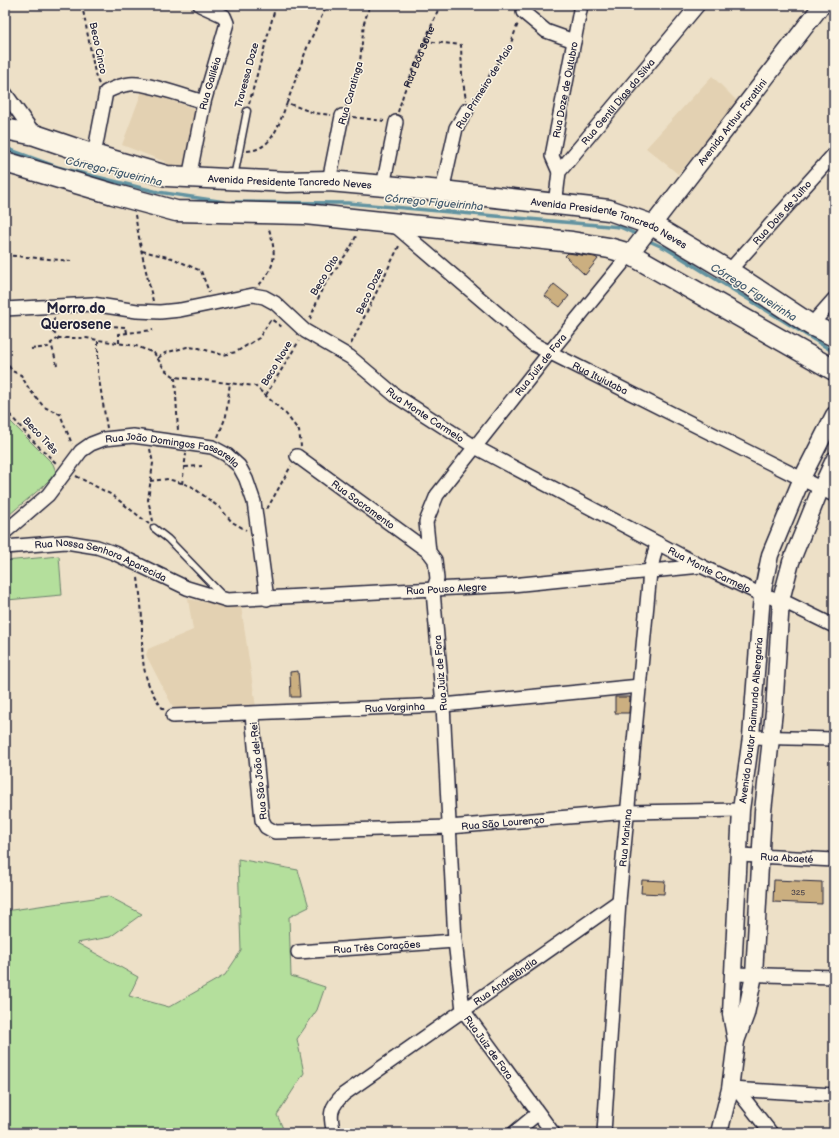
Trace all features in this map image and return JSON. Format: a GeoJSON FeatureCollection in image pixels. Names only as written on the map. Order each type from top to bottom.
{"type":"FeatureCollection","features":[{"type":"Feature","properties":{"kind":"main road","name":"Avenida Presidente Tancredo Neves"},"geometry":{"type":"LineString","coordinates":[[5,129],[34,135],[94,155],[167,176],[288,182],[329,181],[442,191],[609,210],[647,231],[729,271],[811,325],[834,336]]}},
{"type":"Feature","properties":{"kind":"main road"},"geometry":{"type":"LineString","coordinates":[[6,165],[176,211],[305,214],[358,220],[399,228],[572,242],[609,248],[630,254],[834,370]]}},
{"type":"Feature","properties":{"kind":"street","name":"Rua Galiléia"},"geometry":{"type":"LineString","coordinates":[[189,178],[204,102],[227,21],[224,16],[200,5]]}},
{"type":"Feature","properties":{"kind":"street","name":"Rua Doze de Outubro"},"geometry":{"type":"LineString","coordinates":[[559,172],[552,156],[581,5]]}},
{"type":"Feature","properties":{"kind":"street","name":"Rua Gentil Dias da Silva"},"geometry":{"type":"LineString","coordinates":[[559,172],[698,5]]}},
{"type":"Feature","properties":{"kind":"street","name":"Avenida Arthur Forattini"},"geometry":{"type":"LineString","coordinates":[[630,254],[822,5]]}},
{"type":"Feature","properties":{"kind":"street"},"geometry":{"type":"LineString","coordinates":[[830,5],[834,8]]}},
{"type":"Feature","properties":{"kind":"street"},"geometry":{"type":"LineString","coordinates":[[522,12],[546,30],[574,41]]}},
{"type":"Feature","properties":{"kind":"street"},"geometry":{"type":"LineString","coordinates":[[94,155],[106,92],[119,86],[131,83],[204,102]]}},
{"type":"Feature","properties":{"kind":"street"},"geometry":{"type":"LineString","coordinates":[[5,93],[34,135]]}},
{"type":"Feature","properties":{"kind":"street","name":"Rua Primeiro de Maio"},"geometry":{"type":"LineString","coordinates":[[442,191],[456,128],[467,110]]}},
{"type":"Feature","properties":{"kind":"street","name":"Rua Caratinga"},"geometry":{"type":"LineString","coordinates":[[329,181],[342,116]]}},
{"type":"Feature","properties":{"kind":"street"},"geometry":{"type":"LineString","coordinates":[[383,186],[397,116]]}},
{"type":"Feature","properties":{"kind":"street","name":"Rua Dois de Julho"},"geometry":{"type":"LineString","coordinates":[[729,271],[834,154]]}},
{"type":"Feature","properties":{"kind":"street"},"geometry":{"type":"LineString","coordinates":[[555,205],[559,172]]}},
{"type":"Feature","properties":{"kind":"street","name":"Rua Ituiutaba"},"geometry":{"type":"LineString","coordinates":[[399,228],[533,344],[827,491]]}},
{"type":"Feature","properties":{"kind":"street","name":"Rua Juiz de Fora"},"geometry":{"type":"LineString","coordinates":[[552,1133],[463,1010],[455,941],[443,705],[433,590],[437,579],[435,560],[429,552],[426,522],[437,495],[630,254]]}},
{"type":"Feature","properties":{"kind":"street","name":"Rua Monte Carmelo"},"geometry":{"type":"LineString","coordinates":[[5,309],[92,304],[137,311],[155,312],[180,310],[248,296],[264,297],[275,304],[302,335],[346,354],[396,396],[475,447],[701,566],[762,595],[781,600],[834,626]]}},
{"type":"Feature","properties":{"kind":"street"},"geometry":{"type":"LineString","coordinates":[[811,325],[834,299]]}},
{"type":"Feature","properties":{"kind":"street","name":"Avenida Doutor Raimundo Albergaria"},"geometry":{"type":"LineString","coordinates":[[719,1133],[734,1090],[736,1040],[731,1014],[732,974],[741,810],[751,737],[762,595],[770,555],[802,478],[834,415]]}},
{"type":"Feature","properties":{"kind":"street","name":"Rua João Domingos Fassarella"},"geometry":{"type":"LineString","coordinates":[[5,532],[48,495],[77,456],[91,444],[109,439],[133,436],[149,438],[182,446],[214,448],[227,455],[239,466],[246,479],[254,502],[267,599]]}},
{"type":"Feature","properties":{"kind":"street","name":"Rua Sacramento"},"geometry":{"type":"LineString","coordinates":[[297,456],[429,552]]}},
{"type":"Feature","properties":{"kind":"street","name":"Avenida Doutor Raimundo Albergaria"},"geometry":{"type":"LineString","coordinates":[[736,1040],[746,1014],[754,975],[763,811],[771,737],[781,600],[791,562],[827,491],[834,460]]}},
{"type":"Feature","properties":{"kind":"street","name":"Rua Nossa Senhora Aparecida"},"geometry":{"type":"LineString","coordinates":[[5,547],[66,542],[79,543],[114,553],[192,589]]}},
{"type":"Feature","properties":{"kind":"street","name":"Rua Mariana"},"geometry":{"type":"LineString","coordinates":[[604,1133],[619,901],[650,572],[657,543]]}},
{"type":"Feature","properties":{"kind":"street","name":"Rua Pouso Alegre"},"geometry":{"type":"LineString","coordinates":[[192,589],[227,600],[267,599],[433,590],[650,572],[701,566]]}},
{"type":"Feature","properties":{"kind":"street","name":"Rua Varginha"},"geometry":{"type":"LineString","coordinates":[[173,716],[252,714],[443,705],[640,686]]}},
{"type":"Feature","properties":{"kind":"street","name":"Rua São João del-Rei"},"geometry":{"type":"LineString","coordinates":[[252,714],[262,820],[266,827]]}},
{"type":"Feature","properties":{"kind":"street"},"geometry":{"type":"LineString","coordinates":[[751,737],[834,739]]}},
{"type":"Feature","properties":{"kind":"street","name":"Rua São Lourenço"},"geometry":{"type":"LineString","coordinates":[[266,827],[275,832],[449,827],[628,812],[741,810]]}},
{"type":"Feature","properties":{"kind":"street","name":"Rua Abaeté"},"geometry":{"type":"LineString","coordinates":[[739,854],[760,857],[834,860]]}},
{"type":"Feature","properties":{"kind":"street","name":"Rua Andrelândia"},"geometry":{"type":"LineString","coordinates":[[334,1130],[332,1112],[334,1104],[344,1094],[619,901]]}},
{"type":"Feature","properties":{"kind":"street","name":"Rua Três Corações"},"geometry":{"type":"LineString","coordinates":[[298,952],[455,941]]}},
{"type":"Feature","properties":{"kind":"street"},"geometry":{"type":"LineString","coordinates":[[732,974],[834,977]]}},
{"type":"Feature","properties":{"kind":"street"},"geometry":{"type":"LineString","coordinates":[[734,1090],[834,1095]]}},
{"type":"Feature","properties":{"kind":"street"},"geometry":{"type":"LineString","coordinates":[[734,1090],[771,1133]]}},
{"type":"Feature","properties":{"kind":"street"},"geometry":{"type":"LineString","coordinates":[[514,1133],[537,1114]]}},
{"type":"Feature","properties":{"kind":"lane","name":"Travessa Doze"},"geometry":{"type":"LineString","coordinates":[[233,180],[247,112]]}},
{"type":"Feature","properties":{"kind":"lane"},"geometry":{"type":"LineString","coordinates":[[154,528],[168,539],[227,600]]}},
{"type":"Feature","properties":{"kind":"path","name":"Beco Cinco"},"geometry":{"type":"LineString","coordinates":[[82,5],[96,78],[106,92]]}},
{"type":"Feature","properties":{"kind":"path","name":"Travessa Doze"},"geometry":{"type":"LineString","coordinates":[[247,112],[276,5]]}},
{"type":"Feature","properties":{"kind":"path"},"geometry":{"type":"LineString","coordinates":[[239,151],[254,151],[274,137],[308,45],[327,5]]}},
{"type":"Feature","properties":{"kind":"path","name":"Rua Caratinga"},"geometry":{"type":"LineString","coordinates":[[342,116],[360,62],[364,23],[370,5]]}},
{"type":"Feature","properties":{"kind":"path","name":"Rua Boa Sorte"},"geometry":{"type":"LineString","coordinates":[[397,116],[440,5]]}},
{"type":"Feature","properties":{"kind":"path","name":"Rua Primeiro de Maio"},"geometry":{"type":"LineString","coordinates":[[467,110],[511,43],[522,12]]}},
{"type":"Feature","properties":{"kind":"path"},"geometry":{"type":"LineString","coordinates":[[425,41],[461,45],[465,94]]}},
{"type":"Feature","properties":{"kind":"path"},"geometry":{"type":"LineString","coordinates":[[287,103],[314,113],[342,116],[397,116]]}},
{"type":"Feature","properties":{"kind":"path"},"geometry":{"type":"LineString","coordinates":[[131,199],[155,312]]}},
{"type":"Feature","properties":{"kind":"path"},"geometry":{"type":"LineString","coordinates":[[248,296],[263,281],[274,264],[274,245],[263,213]]}},
{"type":"Feature","properties":{"kind":"path","name":"Beco Oito"},"geometry":{"type":"LineString","coordinates":[[302,335],[322,290],[351,247],[359,231],[358,220]]}},
{"type":"Feature","properties":{"kind":"path","name":"Beco Doze"},"geometry":{"type":"LineString","coordinates":[[346,354],[365,318],[399,228]]}},
{"type":"Feature","properties":{"kind":"path"},"geometry":{"type":"LineString","coordinates":[[141,250],[172,258],[201,271],[213,303]]}},
{"type":"Feature","properties":{"kind":"path"},"geometry":{"type":"LineString","coordinates":[[5,255],[71,261]]}},
{"type":"Feature","properties":{"kind":"path"},"geometry":{"type":"LineString","coordinates":[[54,316],[53,332],[59,338]]}},
{"type":"Feature","properties":{"kind":"path"},"geometry":{"type":"LineString","coordinates":[[158,358],[165,353],[188,347],[199,348],[223,355],[236,352],[259,338],[271,319]]}},
{"type":"Feature","properties":{"kind":"path"},"geometry":{"type":"LineString","coordinates":[[107,326],[126,327],[127,333]]}},
{"type":"Feature","properties":{"kind":"path"},"geometry":{"type":"LineString","coordinates":[[119,344],[119,334],[153,330]]}},
{"type":"Feature","properties":{"kind":"path","name":"Beco Nove"},"geometry":{"type":"LineString","coordinates":[[266,396],[302,335]]}},
{"type":"Feature","properties":{"kind":"path"},"geometry":{"type":"LineString","coordinates":[[31,349],[48,347],[59,338],[98,340],[136,346],[154,353],[165,370],[175,377],[255,386],[286,414],[299,431],[301,443],[297,456],[268,508],[256,515]]}},
{"type":"Feature","properties":{"kind":"path"},"geometry":{"type":"LineString","coordinates":[[98,340],[98,373],[109,439]]}},
{"type":"Feature","properties":{"kind":"path"},"geometry":{"type":"LineString","coordinates":[[51,343],[57,365]]}},
{"type":"Feature","properties":{"kind":"path"},"geometry":{"type":"LineString","coordinates":[[5,360],[12,371],[21,375],[29,389],[44,407],[60,414],[77,456]]}},
{"type":"Feature","properties":{"kind":"path"},"geometry":{"type":"LineString","coordinates":[[175,377],[178,419],[184,466],[182,484]]}},
{"type":"Feature","properties":{"kind":"path"},"geometry":{"type":"LineString","coordinates":[[214,448],[226,416],[230,382]]}},
{"type":"Feature","properties":{"kind":"path","name":"Beco Três"},"geometry":{"type":"LineString","coordinates":[[5,409],[30,438],[66,471],[112,495],[154,528]]}},
{"type":"Feature","properties":{"kind":"path"},"geometry":{"type":"LineString","coordinates":[[149,438],[153,463],[148,500],[154,528]]}},
{"type":"Feature","properties":{"kind":"path"},"geometry":{"type":"LineString","coordinates":[[184,466],[202,466]]}},
{"type":"Feature","properties":{"kind":"path"},"geometry":{"type":"LineString","coordinates":[[150,481],[168,480],[191,486],[220,508],[232,522],[259,537]]}},
{"type":"Feature","properties":{"kind":"path"},"geometry":{"type":"LineString","coordinates":[[136,563],[142,624],[141,656],[148,682],[158,702],[167,713],[173,716]]}},
{"type":"Feature","properties":{"kind":"shaded area"},"geometry":{"type":"Polygon","coordinates":[[[712,76],[739,103],[678,174],[646,148],[712,76]]]}},
{"type":"Feature","properties":{"kind":"shaded area"},"geometry":{"type":"Polygon","coordinates":[[[142,91],[199,110],[184,172],[165,165],[166,162],[122,145],[142,91]]]}},
{"type":"Feature","properties":{"kind":"shaded area"},"geometry":{"type":"Polygon","coordinates":[[[188,599],[228,606],[241,606],[256,707],[175,711],[146,655],[148,649],[193,630],[188,599]]]}},
{"type":"Feature","properties":{"kind":"green space"},"geometry":{"type":"Polygon","coordinates":[[[5,416],[53,464],[56,472],[44,485],[5,519],[5,416]]]}},
{"type":"Feature","properties":{"kind":"green space"},"geometry":{"type":"Polygon","coordinates":[[[59,556],[62,595],[7,600],[5,561],[59,556]]]}},
{"type":"Feature","properties":{"kind":"green space"},"geometry":{"type":"Polygon","coordinates":[[[238,859],[298,870],[309,907],[289,917],[291,976],[325,987],[317,1010],[297,1039],[304,1073],[277,1115],[285,1133],[5,1133],[5,911],[108,896],[142,914],[110,937],[77,943],[138,977],[129,996],[169,1007],[225,975],[241,951],[238,859]]]}},
{"type":"Feature","properties":{"kind":"building"},"geometry":{"type":"Polygon","coordinates":[[[568,253],[595,257],[598,259],[585,275],[565,256],[568,253]]]}},
{"type":"Feature","properties":{"kind":"building"},"geometry":{"type":"Polygon","coordinates":[[[554,284],[569,296],[560,307],[545,296],[554,284]]]}},
{"type":"Feature","properties":{"kind":"building"},"geometry":{"type":"Polygon","coordinates":[[[298,671],[300,697],[291,697],[290,672],[298,671]]]}},
{"type":"Feature","properties":{"kind":"building"},"geometry":{"type":"Polygon","coordinates":[[[615,697],[630,697],[629,713],[615,713],[615,697]]]}},
{"type":"Feature","properties":{"kind":"building"},"geometry":{"type":"Polygon","coordinates":[[[642,880],[665,881],[664,894],[641,893],[642,880]]]}},
{"type":"Feature","properties":{"kind":"building"},"geometry":{"type":"Polygon","coordinates":[[[774,880],[822,882],[822,904],[773,902],[774,880]]]}},
{"type":"Feature","properties":{"kind":"waterway","name":"Córrego Figueirinha"},"geometry":{"type":"LineString","coordinates":[[5,148],[57,167],[158,192],[225,202]]}},
{"type":"Feature","properties":{"kind":"waterway","name":"Córrego Figueirinha"},"geometry":{"type":"LineString","coordinates":[[233,202],[348,203],[620,227],[640,236]]}},
{"type":"Feature","properties":{"kind":"waterway","name":"Córrego Figueirinha"},"geometry":{"type":"LineString","coordinates":[[647,240],[667,249],[834,352]]}},
{"type":"Feature","properties":{"kind":"district","name":"Morro do Querosene"},"geometry":{"type":"Point","coordinates":[76,316]}}]}
